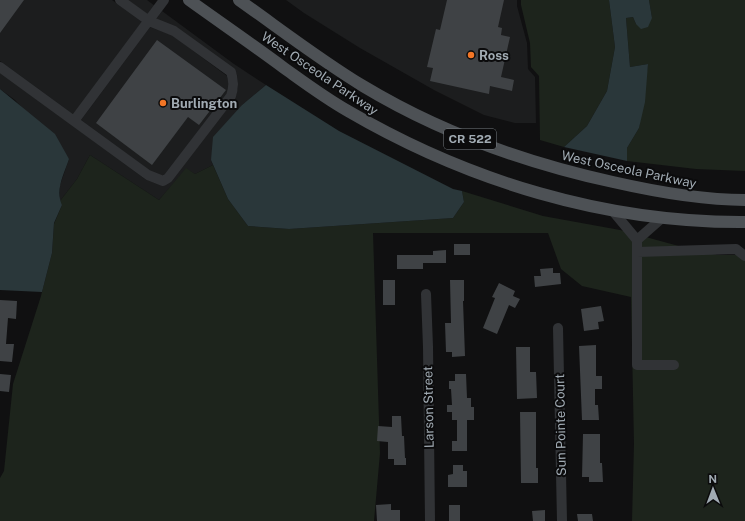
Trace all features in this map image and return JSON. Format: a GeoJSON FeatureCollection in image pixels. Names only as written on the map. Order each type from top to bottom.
{"type":"FeatureCollection","features":[{"type":"Feature","properties":{"kind":"main road","name":"West Osceola Parkway"},"geometry":{"type":"LineString","coordinates":[[189,0],[346,110],[388,134],[429,154],[504,183],[552,197],[612,210],[662,218],[719,222],[745,222]]}},
{"type":"Feature","properties":{"kind":"main road","name":"West Osceola Parkway"},"geometry":{"type":"LineString","coordinates":[[239,0],[325,62],[364,86],[429,121],[468,138],[504,152],[588,177],[673,194],[705,198],[745,200]]}},
{"type":"Feature","properties":{"kind":"street"},"geometry":{"type":"LineString","coordinates":[[0,66],[148,175],[163,181],[168,178],[231,96],[234,88],[234,80],[231,72],[174,31],[149,21],[120,0]]}},
{"type":"Feature","properties":{"kind":"street"},"geometry":{"type":"LineString","coordinates":[[74,121],[164,0]]}},
{"type":"Feature","properties":{"kind":"street"},"geometry":{"type":"LineString","coordinates":[[612,210],[637,240],[637,365],[674,365]]}},
{"type":"Feature","properties":{"kind":"street"},"geometry":{"type":"LineString","coordinates":[[637,240],[662,218]]}},
{"type":"Feature","properties":{"kind":"street"},"geometry":{"type":"LineString","coordinates":[[637,252],[736,249],[745,256]]}},
{"type":"Feature","properties":{"kind":"street","name":"Larson Street"},"geometry":{"type":"LineString","coordinates":[[426,294],[430,521]]}},
{"type":"Feature","properties":{"kind":"street","name":"Sun Pointe Court"},"geometry":{"type":"LineString","coordinates":[[558,328],[562,521]]}},
{"type":"Feature","properties":{"kind":"shaded area"},"geometry":{"type":"Polygon","coordinates":[[[0,0],[112,0],[142,22],[74,115],[0,61],[0,0]]]}},
{"type":"Feature","properties":{"kind":"shaded area"},"geometry":{"type":"Polygon","coordinates":[[[128,0],[147,0],[155,6],[148,15],[128,0]]]}},
{"type":"Feature","properties":{"kind":"shaded area"},"geometry":{"type":"Polygon","coordinates":[[[286,0],[517,0],[517,6],[527,43],[528,69],[535,77],[536,123],[515,123],[484,115],[434,90],[360,48],[286,0]]]}},
{"type":"Feature","properties":{"kind":"shaded area"},"geometry":{"type":"Polygon","coordinates":[[[521,0],[609,0],[615,47],[607,91],[587,126],[564,147],[540,140],[539,76],[531,67],[530,43],[521,0]]]}},
{"type":"Feature","properties":{"kind":"shaded area"},"geometry":{"type":"Polygon","coordinates":[[[609,0],[649,0],[652,18],[648,27],[641,29],[636,24],[633,17],[626,18],[630,67],[648,64],[645,102],[639,128],[627,148],[627,161],[564,147],[587,126],[607,91],[615,47],[609,0]]]}},
{"type":"Feature","properties":{"kind":"shaded area"},"geometry":{"type":"Polygon","coordinates":[[[649,0],[745,0],[745,171],[696,169],[627,161],[627,148],[639,128],[648,64],[630,67],[626,18],[633,17],[636,24],[652,18],[649,0]]]}},
{"type":"Feature","properties":{"kind":"shaded area"},"geometry":{"type":"Polygon","coordinates":[[[162,11],[234,64],[266,85],[242,105],[211,160],[213,165],[195,174],[186,169],[159,200],[90,155],[77,179],[60,201],[60,185],[69,159],[15,100],[0,89],[0,72],[145,179],[162,186],[235,99],[238,88],[238,78],[235,70],[156,19],[162,11]]]}},
{"type":"Feature","properties":{"kind":"shaded area","name":"Burlington"},"geometry":{"type":"Polygon","coordinates":[[[150,27],[172,35],[227,76],[229,81],[228,93],[162,176],[150,171],[81,120],[150,27]]]}},
{"type":"Feature","properties":{"kind":"shaded area"},"geometry":{"type":"Polygon","coordinates":[[[266,85],[339,131],[453,189],[462,191],[464,202],[453,218],[289,229],[248,226],[228,199],[211,160],[213,137],[242,105],[266,85]]]}},
{"type":"Feature","properties":{"kind":"shaded area"},"geometry":{"type":"Polygon","coordinates":[[[0,89],[55,134],[69,159],[60,188],[59,194],[62,205],[54,223],[52,253],[42,292],[0,290],[0,89]]]}},
{"type":"Feature","properties":{"kind":"shaded area"},"geometry":{"type":"Polygon","coordinates":[[[90,155],[159,200],[186,168],[195,174],[213,165],[228,199],[248,226],[289,229],[453,218],[464,202],[462,191],[543,216],[620,230],[717,255],[745,255],[745,521],[632,521],[634,444],[631,297],[582,286],[561,269],[548,233],[373,233],[380,453],[374,521],[0,521],[0,478],[4,471],[13,384],[41,296],[52,253],[54,224],[62,205],[60,201],[77,179],[90,155]]]}},
{"type":"Feature","properties":{"kind":"building"},"geometry":{"type":"Polygon","coordinates":[[[0,0],[24,0],[0,33],[0,0]]]}},
{"type":"Feature","properties":{"kind":"building"},"geometry":{"type":"Polygon","coordinates":[[[447,0],[504,0],[498,27],[502,28],[501,35],[510,37],[501,77],[514,80],[512,91],[490,86],[489,94],[430,81],[433,68],[427,67],[436,29],[440,30],[447,0]]]}},
{"type":"Feature","properties":{"kind":"building","name":"Burlington"},"geometry":{"type":"Polygon","coordinates":[[[157,40],[226,90],[199,125],[188,117],[152,165],[96,123],[157,40]]]}},
{"type":"Feature","properties":{"kind":"building"},"geometry":{"type":"Polygon","coordinates":[[[454,244],[470,244],[470,255],[454,255],[454,244]]]}},
{"type":"Feature","properties":{"kind":"building"},"geometry":{"type":"Polygon","coordinates":[[[446,250],[446,263],[423,263],[423,269],[397,269],[397,255],[433,255],[433,251],[446,250]]]}},
{"type":"Feature","properties":{"kind":"building"},"geometry":{"type":"Polygon","coordinates":[[[553,268],[553,273],[560,273],[561,284],[535,287],[534,276],[541,276],[540,269],[553,268]]]}},
{"type":"Feature","properties":{"kind":"building"},"geometry":{"type":"Polygon","coordinates":[[[383,280],[395,280],[395,305],[383,305],[383,280]]]}},
{"type":"Feature","properties":{"kind":"building"},"geometry":{"type":"Polygon","coordinates":[[[450,280],[464,280],[463,301],[465,356],[452,357],[452,352],[446,352],[445,323],[451,323],[450,280]]]}},
{"type":"Feature","properties":{"kind":"building"},"geometry":{"type":"Polygon","coordinates":[[[499,283],[515,291],[513,296],[520,299],[515,308],[509,305],[497,334],[483,328],[495,298],[492,297],[499,283]]]}},
{"type":"Feature","properties":{"kind":"building"},"geometry":{"type":"Polygon","coordinates":[[[0,300],[17,301],[16,319],[8,318],[6,344],[14,344],[12,362],[0,361],[0,300]]]}},
{"type":"Feature","properties":{"kind":"building"},"geometry":{"type":"Polygon","coordinates":[[[601,306],[604,321],[598,322],[599,329],[584,331],[581,309],[601,306]]]}},
{"type":"Feature","properties":{"kind":"building"},"geometry":{"type":"Polygon","coordinates":[[[596,345],[596,376],[602,376],[602,389],[595,389],[595,405],[598,405],[599,420],[582,420],[579,346],[596,345]]]}},
{"type":"Feature","properties":{"kind":"building"},"geometry":{"type":"Polygon","coordinates":[[[516,347],[530,347],[530,372],[536,372],[537,398],[517,399],[516,347]]]}},
{"type":"Feature","properties":{"kind":"building"},"geometry":{"type":"Polygon","coordinates":[[[0,374],[11,375],[9,392],[0,391],[0,374]]]}},
{"type":"Feature","properties":{"kind":"building"},"geometry":{"type":"Polygon","coordinates":[[[455,374],[466,374],[467,398],[471,398],[471,407],[474,407],[474,420],[467,420],[467,451],[452,451],[452,441],[457,441],[457,420],[452,420],[452,412],[447,412],[447,405],[452,405],[449,381],[455,381],[455,374]]]}},
{"type":"Feature","properties":{"kind":"building"},"geometry":{"type":"Polygon","coordinates":[[[520,412],[536,412],[536,468],[538,468],[538,483],[521,483],[520,412]]]}},
{"type":"Feature","properties":{"kind":"building"},"geometry":{"type":"Polygon","coordinates":[[[392,416],[401,416],[406,465],[394,465],[394,459],[388,459],[388,442],[377,441],[378,426],[392,427],[392,416]]]}},
{"type":"Feature","properties":{"kind":"building"},"geometry":{"type":"Polygon","coordinates":[[[583,434],[600,434],[600,463],[602,463],[603,482],[589,482],[589,477],[582,477],[583,434]]]}},
{"type":"Feature","properties":{"kind":"building"},"geometry":{"type":"Polygon","coordinates":[[[453,465],[463,465],[463,471],[467,471],[467,487],[448,487],[448,475],[453,474],[453,465]]]}},
{"type":"Feature","properties":{"kind":"building"},"geometry":{"type":"Polygon","coordinates":[[[391,504],[391,510],[400,510],[400,521],[377,521],[376,505],[391,504]]]}},
{"type":"Feature","properties":{"kind":"building"},"geometry":{"type":"Polygon","coordinates":[[[449,505],[460,505],[460,521],[449,521],[449,505]]]}},
{"type":"Feature","properties":{"kind":"building"},"geometry":{"type":"Polygon","coordinates":[[[545,510],[545,521],[533,521],[532,511],[545,510]]]}},
{"type":"Feature","properties":{"kind":"building"},"geometry":{"type":"Polygon","coordinates":[[[577,514],[592,514],[593,521],[578,521],[577,514]]]}},
{"type":"Feature","properties":{"kind":"place","name":"Ross"},"geometry":{"type":"Point","coordinates":[471,55]}},
{"type":"Feature","properties":{"kind":"place","name":"Burlington"},"geometry":{"type":"Point","coordinates":[163,103]}}]}
